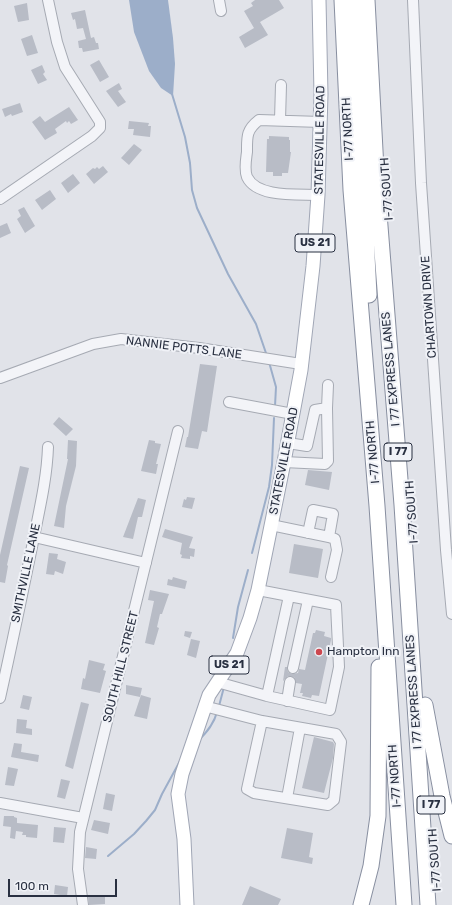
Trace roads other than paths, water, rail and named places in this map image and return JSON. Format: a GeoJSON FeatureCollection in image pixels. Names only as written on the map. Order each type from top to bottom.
{"type":"FeatureCollection","features":[{"type":"Feature","properties":{"kind":"highway","name":"I-77 NORTH"},"geometry":{"type":"LineString","coordinates":[[342,0],[355,249],[371,426],[382,572],[404,905]]}},
{"type":"Feature","properties":{"kind":"highway","name":"I 77 EXPRESS LANES"},"geometry":{"type":"LineString","coordinates":[[354,0],[366,256],[387,506],[413,905]]}},
{"type":"Feature","properties":{"kind":"highway","name":"I 77 EXPRESS LANES"},"geometry":{"type":"LineString","coordinates":[[367,0],[377,188],[402,505],[428,905]]}},
{"type":"Feature","properties":{"kind":"highway","name":"I-77 SOUTH"},"geometry":{"type":"LineString","coordinates":[[377,0],[386,180],[411,504],[438,905]]}},
{"type":"Feature","properties":{"kind":"highway"},"geometry":{"type":"LineString","coordinates":[[361,905],[371,866],[378,816],[379,656],[382,572]]}},
{"type":"Feature","properties":{"kind":"highway"},"geometry":{"type":"LineString","coordinates":[[425,705],[442,796],[452,836]]}},
{"type":"Feature","properties":{"kind":"main road","name":"STATESVILLE ROAD"},"geometry":{"type":"LineString","coordinates":[[187,905],[184,838],[178,794],[182,774],[204,706],[217,682],[237,653],[250,618],[258,590],[288,443],[301,364],[313,273],[318,195],[321,122],[319,0]]}},
{"type":"Feature","properties":{"kind":"street"},"geometry":{"type":"LineString","coordinates":[[0,199],[92,136],[100,128],[100,122],[65,67],[57,42],[48,0]]}},
{"type":"Feature","properties":{"kind":"street"},"geometry":{"type":"LineString","coordinates":[[219,0],[221,11]]}},
{"type":"Feature","properties":{"kind":"street","name":"CHARTOWN DRIVE"},"geometry":{"type":"LineString","coordinates":[[413,0],[421,183],[448,528],[452,614]]}},
{"type":"Feature","properties":{"kind":"street"},"geometry":{"type":"LineString","coordinates":[[280,120],[281,85]]}},
{"type":"Feature","properties":{"kind":"street"},"geometry":{"type":"LineString","coordinates":[[318,195],[269,192],[258,189],[248,177],[246,171],[248,132],[259,120],[321,122]]}},
{"type":"Feature","properties":{"kind":"street","name":"NANNIE POTTS LANE"},"geometry":{"type":"LineString","coordinates":[[0,378],[93,344],[121,340],[192,348],[301,364]]}},
{"type":"Feature","properties":{"kind":"street"},"geometry":{"type":"LineString","coordinates":[[284,462],[325,464],[328,461],[328,385]]}},
{"type":"Feature","properties":{"kind":"street"},"geometry":{"type":"LineString","coordinates":[[229,402],[293,414]]}},
{"type":"Feature","properties":{"kind":"street"},"geometry":{"type":"LineString","coordinates":[[288,443],[307,446],[315,410],[327,408]]}},
{"type":"Feature","properties":{"kind":"street","name":"SOUTH HILL STREET"},"geometry":{"type":"LineString","coordinates":[[83,905],[78,869],[80,832],[178,431]]}},
{"type":"Feature","properties":{"kind":"street","name":"SMITHVILLE LANE"},"geometry":{"type":"LineString","coordinates":[[0,698],[47,470],[48,447]]}},
{"type":"Feature","properties":{"kind":"street"},"geometry":{"type":"LineString","coordinates":[[308,533],[313,510],[333,514],[330,537]]}},
{"type":"Feature","properties":{"kind":"street"},"geometry":{"type":"LineString","coordinates":[[271,526],[335,539],[337,550],[331,577]]}},
{"type":"Feature","properties":{"kind":"street"},"geometry":{"type":"LineString","coordinates":[[34,537],[146,563]]}},
{"type":"Feature","properties":{"kind":"street"},"geometry":{"type":"LineString","coordinates":[[217,682],[287,701],[330,710],[339,667],[336,605],[258,590]]}},
{"type":"Feature","properties":{"kind":"street"},"geometry":{"type":"LineString","coordinates":[[268,696],[289,596]]}},
{"type":"Feature","properties":{"kind":"street"},"geometry":{"type":"LineString","coordinates":[[293,668],[308,600]]}},
{"type":"Feature","properties":{"kind":"street"},"geometry":{"type":"LineString","coordinates":[[287,701],[290,682]]}},
{"type":"Feature","properties":{"kind":"street"},"geometry":{"type":"LineString","coordinates":[[204,706],[262,721],[336,734],[341,742],[334,800],[328,805],[254,793],[246,789],[262,721]]}},
{"type":"Feature","properties":{"kind":"street"},"geometry":{"type":"LineString","coordinates":[[287,798],[300,728]]}},
{"type":"Feature","properties":{"kind":"street"},"geometry":{"type":"LineString","coordinates":[[0,803],[83,818]]}},
{"type":"Feature","properties":{"kind":"water"},"geometry":{"type":"Polygon","coordinates":[[[129,0],[168,0],[175,64],[173,96],[161,88],[149,71],[134,32],[129,0]]]}},
{"type":"Feature","properties":{"kind":"waterway"},"geometry":{"type":"LineString","coordinates":[[172,94],[185,137],[190,163],[192,190],[197,208],[228,274],[256,324],[267,356]]}},
{"type":"Feature","properties":{"kind":"waterway"},"geometry":{"type":"LineString","coordinates":[[269,362],[276,387],[275,406]]}},
{"type":"Feature","properties":{"kind":"waterway"},"geometry":{"type":"LineString","coordinates":[[252,553],[269,487],[272,465],[274,418]]}},
{"type":"Feature","properties":{"kind":"waterway"},"geometry":{"type":"LineString","coordinates":[[233,638],[238,607],[248,570]]}},
{"type":"Feature","properties":{"kind":"waterway"},"geometry":{"type":"LineString","coordinates":[[219,706],[224,687]]}},
{"type":"Feature","properties":{"kind":"waterway"},"geometry":{"type":"LineString","coordinates":[[199,740],[210,728],[217,712]]}},
{"type":"Feature","properties":{"kind":"waterway"},"geometry":{"type":"LineString","coordinates":[[108,856],[134,834],[155,810],[180,761]]}},
{"type":"Feature","properties":{"kind":"place","name":"Hampton Inn"},"geometry":{"type":"Point","coordinates":[319,652]}}]}
